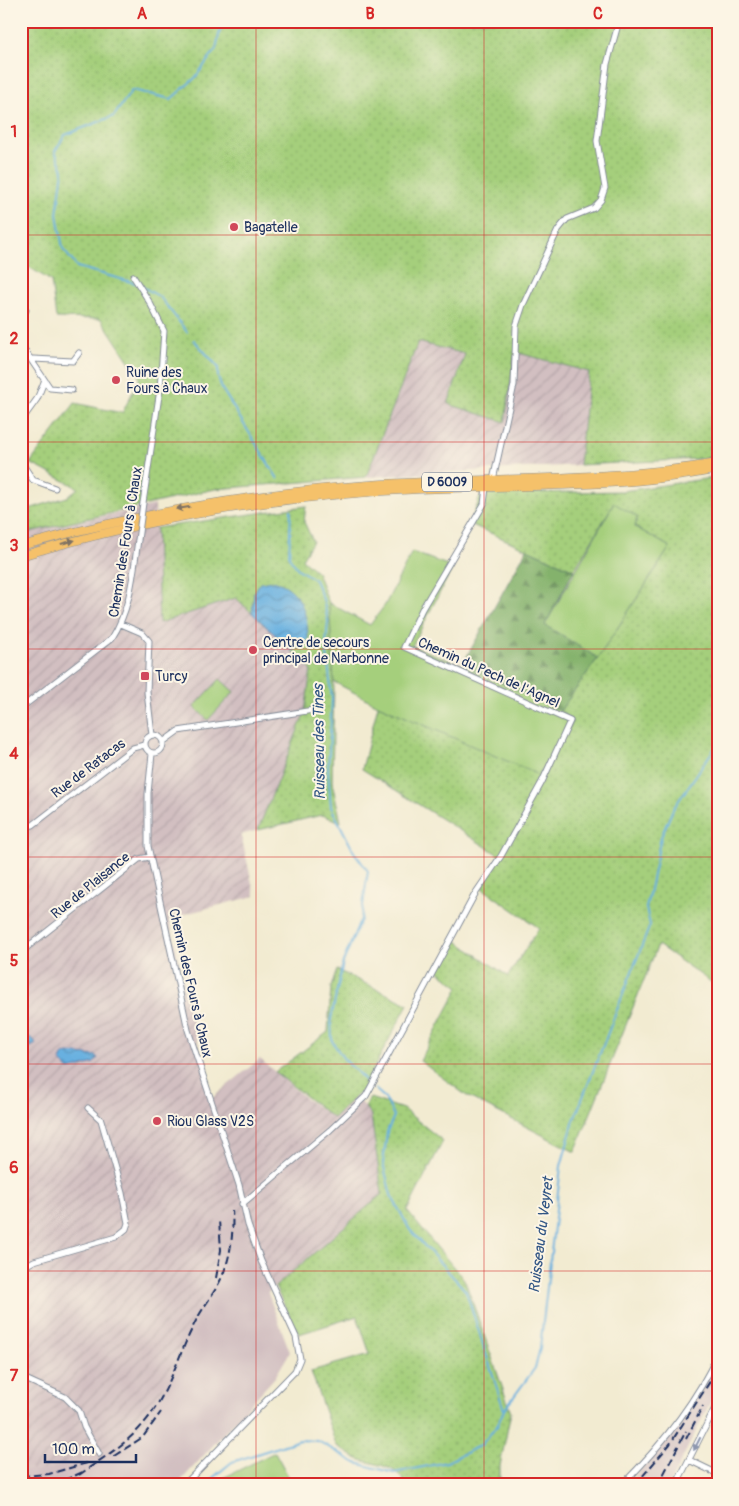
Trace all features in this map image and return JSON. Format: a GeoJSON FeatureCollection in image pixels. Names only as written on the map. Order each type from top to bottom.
{"type":"FeatureCollection","features":[{"type":"Feature","properties":{"kind":"main road","name":"D 6009"},"geometry":{"type":"LineString","coordinates":[[21,546],[121,520],[208,504],[283,494],[381,484],[632,474],[718,463]]}},
{"type":"Feature","properties":{"kind":"main road","name":"D 6009"},"geometry":{"type":"LineString","coordinates":[[21,556],[92,536],[241,505],[332,494],[648,478],[718,469]]}},
{"type":"Feature","properties":{"kind":"street"},"geometry":{"type":"LineString","coordinates":[[486,487],[493,480],[514,384],[516,326],[523,305],[558,230],[567,219],[594,208],[601,200],[605,188],[597,142],[609,51],[618,33],[619,21]]}},
{"type":"Feature","properties":{"kind":"street","name":"Chemin des Fours à Chaux"},"geometry":{"type":"LineString","coordinates":[[133,276],[164,331],[159,396],[138,540],[128,605],[121,624],[142,633],[149,641],[147,692],[152,735]]}},
{"type":"Feature","properties":{"kind":"street"},"geometry":{"type":"LineString","coordinates":[[21,345],[33,359],[44,382],[55,390],[72,390]]}},
{"type":"Feature","properties":{"kind":"street"},"geometry":{"type":"LineString","coordinates":[[33,359],[73,361],[79,353]]}},
{"type":"Feature","properties":{"kind":"street"},"geometry":{"type":"LineString","coordinates":[[21,421],[37,399],[44,382]]}},
{"type":"Feature","properties":{"kind":"street"},"geometry":{"type":"LineString","coordinates":[[21,462],[33,480],[55,488]]}},
{"type":"Feature","properties":{"kind":"street","name":"Chemin du Pech de l'Agnel"},"geometry":{"type":"LineString","coordinates":[[242,1204],[330,1130],[366,1096],[475,894],[501,856],[537,790],[570,721],[404,647],[422,608],[484,504],[486,487]]}},
{"type":"Feature","properties":{"kind":"street"},"geometry":{"type":"LineString","coordinates":[[21,708],[112,638],[121,624]]}},
{"type":"Feature","properties":{"kind":"street"},"geometry":{"type":"LineString","coordinates":[[163,742],[159,736],[152,735],[148,737],[144,745],[148,752],[152,754],[159,752],[163,742],[178,731],[320,709]]}},
{"type":"Feature","properties":{"kind":"street","name":"Rue de Ratacas"},"geometry":{"type":"LineString","coordinates":[[21,824],[28,826],[33,824],[133,748],[144,745]]}},
{"type":"Feature","properties":{"kind":"street","name":"Chemin des Fours à Chaux"},"geometry":{"type":"LineString","coordinates":[[152,754],[147,828],[150,857],[188,1030],[236,1176],[242,1204],[260,1261],[296,1337],[300,1359],[295,1371],[184,1485]]}},
{"type":"Feature","properties":{"kind":"street","name":"Rue de Plaisance"},"geometry":{"type":"LineString","coordinates":[[21,952],[139,859],[150,857]]}},
{"type":"Feature","properties":{"kind":"street"},"geometry":{"type":"LineString","coordinates":[[21,1272],[25,1266],[116,1236],[126,1229],[128,1223],[122,1193],[101,1120],[88,1108]]}},
{"type":"Feature","properties":{"kind":"street"},"geometry":{"type":"LineString","coordinates":[[21,1250],[25,1266]]}},
{"type":"Feature","properties":{"kind":"street"},"geometry":{"type":"LineString","coordinates":[[622,1485],[656,1451],[692,1400],[718,1354]]}},
{"type":"Feature","properties":{"kind":"street"},"geometry":{"type":"LineString","coordinates":[[21,1377],[65,1397],[79,1411],[84,1427],[99,1454]]}},
{"type":"Feature","properties":{"kind":"street"},"geometry":{"type":"LineString","coordinates":[[676,1485],[718,1402]]}},
{"type":"Feature","properties":{"kind":"street"},"geometry":{"type":"LineString","coordinates":[[689,1460],[718,1474]]}},
{"type":"Feature","properties":{"kind":"shaded area"},"geometry":{"type":"Polygon","coordinates":[[[418,342],[465,354],[505,421],[515,352],[589,372],[579,465],[366,477],[418,342]]]}},
{"type":"Feature","properties":{"kind":"shaded area"},"geometry":{"type":"Polygon","coordinates":[[[155,505],[159,622],[236,598],[311,669],[305,712],[258,830],[241,835],[255,896],[169,918],[211,1099],[260,1059],[305,1098],[333,1118],[356,1095],[371,1115],[382,1194],[267,1293],[235,1206],[217,1218],[213,1273],[155,1405],[140,1426],[104,1452],[44,1470],[21,1468],[21,534],[155,505]]]}},
{"type":"Feature","properties":{"kind":"shaded area"},"geometry":{"type":"Polygon","coordinates":[[[235,1206],[290,1352],[275,1377],[177,1485],[21,1485],[21,1468],[44,1470],[104,1452],[140,1426],[155,1405],[213,1273],[216,1218],[235,1206]]]}},
{"type":"Feature","properties":{"kind":"shaded area"},"geometry":{"type":"Polygon","coordinates":[[[718,1358],[718,1387],[669,1485],[627,1485],[675,1430],[718,1358]]]}},
{"type":"Feature","properties":{"kind":"green space"},"geometry":{"type":"Polygon","coordinates":[[[21,21],[718,21],[718,458],[579,465],[589,372],[515,352],[505,422],[448,404],[465,354],[418,342],[366,477],[215,489],[21,534],[21,504],[26,510],[67,497],[78,488],[30,463],[75,403],[122,413],[140,378],[101,319],[56,318],[51,281],[21,262],[21,21]]]}},
{"type":"Feature","properties":{"kind":"green space"},"geometry":{"type":"Polygon","coordinates":[[[718,477],[718,987],[658,945],[575,1152],[467,1096],[420,1061],[459,987],[438,971],[455,940],[508,976],[539,928],[482,888],[499,855],[362,769],[378,705],[539,774],[573,722],[560,711],[598,658],[670,547],[635,527],[614,503],[574,570],[470,524],[481,494],[623,491],[718,477]]]}},
{"type":"Feature","properties":{"kind":"green space"},"geometry":{"type":"Polygon","coordinates":[[[614,503],[637,517],[635,527],[670,547],[598,658],[545,625],[614,503]]]}},
{"type":"Feature","properties":{"kind":"green space"},"geometry":{"type":"Polygon","coordinates":[[[306,506],[304,522],[313,541],[302,559],[317,572],[329,603],[334,682],[332,782],[341,822],[322,815],[258,830],[305,712],[311,669],[236,598],[159,623],[156,528],[306,506]]]}},
{"type":"Feature","properties":{"kind":"green space"},"geometry":{"type":"Polygon","coordinates":[[[527,549],[574,570],[545,625],[598,658],[560,711],[462,665],[527,549]]]}},
{"type":"Feature","properties":{"kind":"green space"},"geometry":{"type":"Polygon","coordinates":[[[412,552],[453,567],[412,646],[462,665],[560,711],[573,722],[539,775],[378,705],[334,682],[329,603],[370,625],[385,605],[412,552]]]}},
{"type":"Feature","properties":{"kind":"green space"},"geometry":{"type":"Polygon","coordinates":[[[220,679],[234,692],[208,720],[194,707],[220,679]]]}},
{"type":"Feature","properties":{"kind":"green space"},"geometry":{"type":"Polygon","coordinates":[[[337,970],[408,1004],[362,1090],[333,1118],[275,1072],[328,1032],[331,987],[337,970]]]}},
{"type":"Feature","properties":{"kind":"green space"},"geometry":{"type":"Polygon","coordinates":[[[370,1098],[403,1109],[443,1141],[407,1211],[465,1281],[511,1412],[500,1466],[500,1485],[405,1485],[393,1470],[358,1459],[336,1445],[311,1371],[370,1354],[357,1316],[299,1334],[275,1287],[382,1194],[371,1115],[365,1107],[370,1098]]]}},
{"type":"Feature","properties":{"kind":"green space"},"geometry":{"type":"Polygon","coordinates":[[[275,1452],[293,1485],[209,1485],[275,1452]]]}},
{"type":"Feature","properties":{"kind":"water"},"geometry":{"type":"Polygon","coordinates":[[[272,581],[282,584],[296,595],[304,611],[308,639],[302,646],[292,651],[252,613],[254,593],[260,583],[272,581]]]}},
{"type":"Feature","properties":{"kind":"water"},"geometry":{"type":"Polygon","coordinates":[[[21,1032],[34,1040],[36,1044],[22,1052],[21,1032]]]}},
{"type":"Feature","properties":{"kind":"water"},"geometry":{"type":"Polygon","coordinates":[[[68,1053],[96,1056],[98,1058],[94,1063],[69,1070],[60,1061],[62,1056],[68,1053]]]}},
{"type":"Feature","properties":{"kind":"waterway","name":"Ruisseau des Tines"},"geometry":{"type":"LineString","coordinates":[[135,283],[77,267],[63,249],[57,214],[63,170],[55,151],[65,135],[114,116],[132,90],[171,99],[195,78],[216,49],[222,21]]}},
{"type":"Feature","properties":{"kind":"waterway","name":"Ruisseau des Tines"},"geometry":{"type":"LineString","coordinates":[[141,286],[160,297],[187,332]]}},
{"type":"Feature","properties":{"kind":"waterway","name":"Ruisseau des Tines"},"geometry":{"type":"LineString","coordinates":[[194,340],[218,367],[218,377],[222,389],[278,479]]}},
{"type":"Feature","properties":{"kind":"waterway","name":"Ruisseau des Tines"},"geometry":{"type":"LineString","coordinates":[[291,510],[289,557],[298,569],[315,580],[323,599],[328,621],[326,644],[332,699],[328,770],[331,807],[354,852],[368,871],[361,919],[343,962],[331,1019],[332,1041],[343,1058],[365,1080]]}},
{"type":"Feature","properties":{"kind":"waterway","name":"Ruisseau du Veyret"},"geometry":{"type":"LineString","coordinates":[[204,1485],[232,1462],[300,1440],[318,1441],[356,1463],[394,1473],[447,1462],[481,1445],[497,1426],[504,1410],[535,1368],[540,1348],[561,1166],[574,1120],[650,925],[646,908],[661,837],[673,809],[718,743]]}},
{"type":"Feature","properties":{"kind":"waterway","name":"Ruisseau des Tines"},"geometry":{"type":"LineString","coordinates":[[375,1089],[385,1098],[394,1116],[387,1132],[383,1163],[391,1195],[410,1230],[466,1291],[504,1410]]}},
{"type":"Feature","properties":{"kind":"railway"},"geometry":{"type":"LineString","coordinates":[[79,1475],[130,1438],[144,1423],[159,1401],[194,1324],[215,1290],[224,1271],[230,1251],[232,1210]]}},
{"type":"Feature","properties":{"kind":"railway"},"geometry":{"type":"LineString","coordinates":[[216,1278],[221,1250],[219,1220]]}},
{"type":"Feature","properties":{"kind":"railway"},"geometry":{"type":"LineString","coordinates":[[635,1485],[670,1444],[718,1369]]}},
{"type":"Feature","properties":{"kind":"railway"},"geometry":{"type":"LineString","coordinates":[[686,1439],[703,1406]]}},
{"type":"Feature","properties":{"kind":"railway"},"geometry":{"type":"LineString","coordinates":[[114,1456],[143,1437],[161,1412]]}},
{"type":"Feature","properties":{"kind":"railway"},"geometry":{"type":"LineString","coordinates":[[658,1485],[686,1431]]}},
{"type":"Feature","properties":{"kind":"railway"},"geometry":{"type":"LineString","coordinates":[[21,1476],[49,1474],[87,1463]]}},
{"type":"Feature","properties":{"kind":"railway"},"geometry":{"type":"LineString","coordinates":[[53,1485],[83,1472]]}},
{"type":"Feature","properties":{"kind":"place","name":"Bagatelle"},"geometry":{"type":"Point","coordinates":[234,227]}},
{"type":"Feature","properties":{"kind":"place","name":"Ruine des Fours à Chaux"},"geometry":{"type":"Point","coordinates":[116,380]}},
{"type":"Feature","properties":{"kind":"place","name":"Centre de secours principal de Narbonne"},"geometry":{"type":"Point","coordinates":[253,650]}},
{"type":"Feature","properties":{"kind":"place","name":"Turcy"},"geometry":{"type":"Point","coordinates":[145,676]}},
{"type":"Feature","properties":{"kind":"place","name":"Riou Glass V2S"},"geometry":{"type":"Point","coordinates":[157,1121]}}]}
